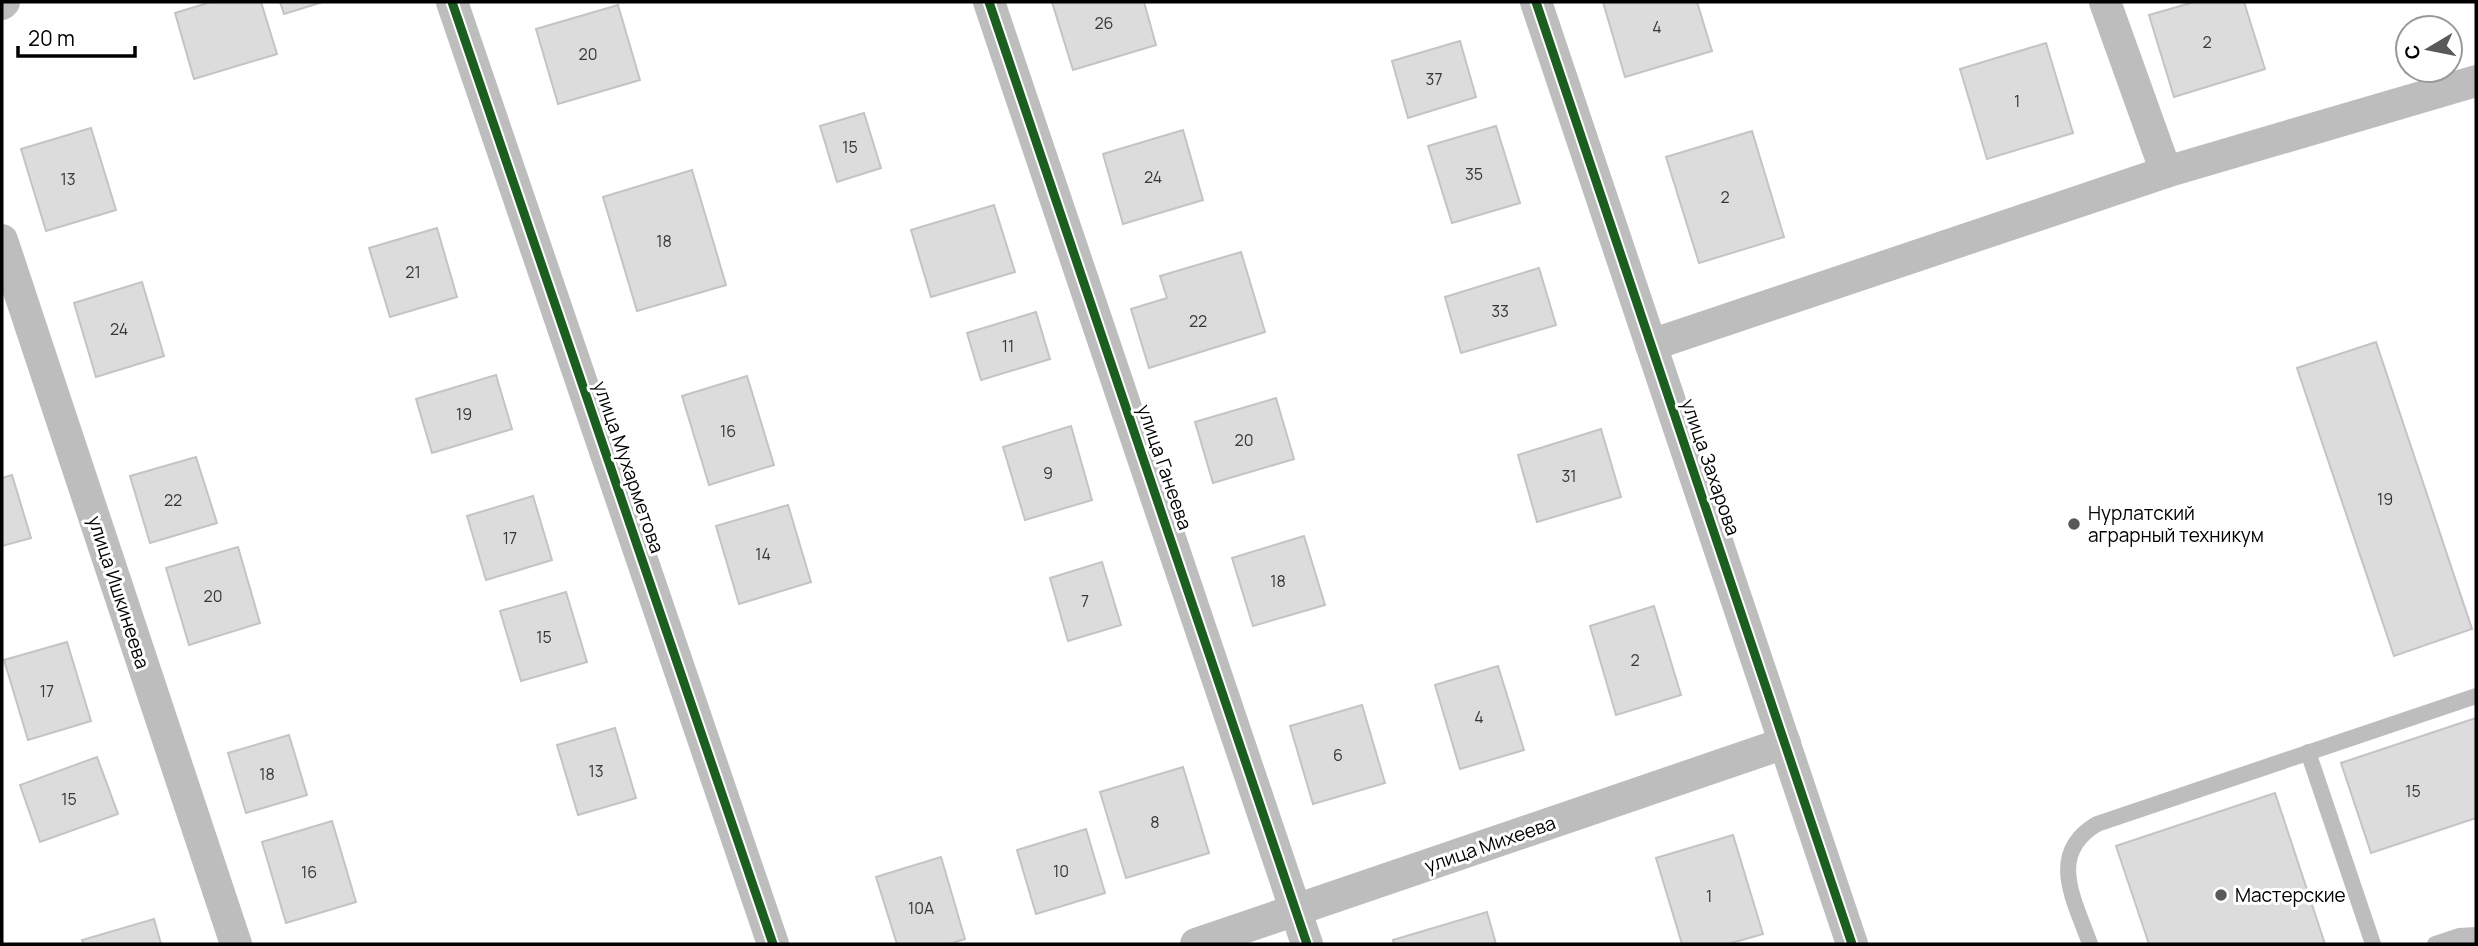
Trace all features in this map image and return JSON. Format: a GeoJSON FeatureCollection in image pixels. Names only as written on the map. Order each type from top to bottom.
{"type":"FeatureCollection","features":[{"type":"Feature","properties":{"kind":"street","name":"улица Мухарметова"},"geometry":{"type":"LineString","coordinates":[[452,2],[773,944]]}},
{"type":"Feature","properties":{"kind":"street","name":"улица Ганеева"},"geometry":{"type":"LineString","coordinates":[[989,2],[1307,944]]}},
{"type":"Feature","properties":{"kind":"street","name":"улица Захарова"},"geometry":{"type":"LineString","coordinates":[[1536,2],[1852,944]]}},
{"type":"Feature","properties":{"kind":"street"},"geometry":{"type":"LineString","coordinates":[[2105,2],[2166,172]]}},
{"type":"Feature","properties":{"kind":"street"},"geometry":{"type":"LineString","coordinates":[[1651,345],[2166,172],[2476,81]]}},
{"type":"Feature","properties":{"kind":"street","name":"улица Ишкинеева"},"geometry":{"type":"LineString","coordinates":[[2,240],[236,944]]}},
{"type":"Feature","properties":{"kind":"street","name":"улица Михеева"},"geometry":{"type":"LineString","coordinates":[[1196,944],[1784,743]]}},
{"type":"Feature","properties":{"kind":"lane"},"geometry":{"type":"LineString","coordinates":[[2090,944],[2067,869],[2069,852],[2084,831],[2096,824],[2476,696]]}},
{"type":"Feature","properties":{"kind":"lane"},"geometry":{"type":"LineString","coordinates":[[2308,752],[2373,944]]}},
{"type":"Feature","properties":{"kind":"lane"},"geometry":{"type":"LineString","coordinates":[[2435,944],[2459,936],[2476,935]]}},
{"type":"Feature","properties":{"kind":"building"},"geometry":{"type":"Polygon","coordinates":[[[211,2],[261,2],[277,54],[194,79],[175,13],[211,2]]]}},
{"type":"Feature","properties":{"kind":"building"},"geometry":{"type":"Polygon","coordinates":[[[280,2],[323,2],[284,14],[280,2]]]}},
{"type":"Feature","properties":{"kind":"building"},"geometry":{"type":"Polygon","coordinates":[[[1052,2],[1144,2],[1156,45],[1073,70],[1052,2]]]}},
{"type":"Feature","properties":{"kind":"building"},"geometry":{"type":"Polygon","coordinates":[[[1603,2],[1697,2],[1712,51],[1625,77],[1603,2]]]}},
{"type":"Feature","properties":{"kind":"building"},"geometry":{"type":"Polygon","coordinates":[[[2194,2],[2244,2],[2265,69],[2174,97],[2149,15],[2194,2]]]}},
{"type":"Feature","properties":{"kind":"building"},"geometry":{"type":"Polygon","coordinates":[[[618,5],[640,80],[558,104],[536,29],[618,5]]]}},
{"type":"Feature","properties":{"kind":"building"},"geometry":{"type":"Polygon","coordinates":[[[1460,41],[1476,97],[1408,118],[1392,61],[1460,41]]]}},
{"type":"Feature","properties":{"kind":"building"},"geometry":{"type":"Polygon","coordinates":[[[2046,43],[2073,133],[1987,159],[1960,69],[2046,43]]]}},
{"type":"Feature","properties":{"kind":"building"},"geometry":{"type":"Polygon","coordinates":[[[864,113],[881,168],[837,182],[820,126],[864,113]]]}},
{"type":"Feature","properties":{"kind":"building"},"geometry":{"type":"Polygon","coordinates":[[[1496,126],[1520,203],[1452,223],[1428,146],[1496,126]]]}},
{"type":"Feature","properties":{"kind":"building"},"geometry":{"type":"Polygon","coordinates":[[[91,128],[116,210],[46,231],[21,149],[91,128]]]}},
{"type":"Feature","properties":{"kind":"building"},"geometry":{"type":"Polygon","coordinates":[[[1183,130],[1203,200],[1123,224],[1103,154],[1183,130]]]}},
{"type":"Feature","properties":{"kind":"building"},"geometry":{"type":"Polygon","coordinates":[[[1752,131],[1784,237],[1699,263],[1666,157],[1752,131]]]}},
{"type":"Feature","properties":{"kind":"building"},"geometry":{"type":"Polygon","coordinates":[[[692,170],[726,285],[637,311],[603,197],[692,170]]]}},
{"type":"Feature","properties":{"kind":"building"},"geometry":{"type":"Polygon","coordinates":[[[994,205],[1015,272],[931,297],[911,230],[994,205]]]}},
{"type":"Feature","properties":{"kind":"building"},"geometry":{"type":"Polygon","coordinates":[[[437,228],[457,297],[390,317],[369,248],[437,228]]]}},
{"type":"Feature","properties":{"kind":"building"},"geometry":{"type":"Polygon","coordinates":[[[1241,252],[1265,332],[1149,368],[1131,309],[1167,298],[1160,276],[1241,252]]]}},
{"type":"Feature","properties":{"kind":"building"},"geometry":{"type":"Polygon","coordinates":[[[1539,268],[1556,325],[1461,353],[1445,297],[1539,268]]]}},
{"type":"Feature","properties":{"kind":"building"},"geometry":{"type":"Polygon","coordinates":[[[142,282],[164,356],[96,377],[74,303],[142,282]]]}},
{"type":"Feature","properties":{"kind":"building"},"geometry":{"type":"Polygon","coordinates":[[[1036,312],[1050,359],[981,380],[967,333],[1036,312]]]}},
{"type":"Feature","properties":{"kind":"building"},"geometry":{"type":"Polygon","coordinates":[[[2376,342],[2472,629],[2394,656],[2297,368],[2376,342]]]}},
{"type":"Feature","properties":{"kind":"building"},"geometry":{"type":"Polygon","coordinates":[[[496,375],[512,429],[432,453],[416,399],[496,375]]]}},
{"type":"Feature","properties":{"kind":"building"},"geometry":{"type":"Polygon","coordinates":[[[747,376],[774,465],[709,485],[682,396],[747,376]]]}},
{"type":"Feature","properties":{"kind":"building"},"geometry":{"type":"Polygon","coordinates":[[[1276,398],[1294,459],[1213,483],[1195,422],[1276,398]]]}},
{"type":"Feature","properties":{"kind":"building"},"geometry":{"type":"Polygon","coordinates":[[[1071,426],[1092,500],[1025,520],[1003,447],[1071,426]]]}},
{"type":"Feature","properties":{"kind":"building"},"geometry":{"type":"Polygon","coordinates":[[[1601,429],[1621,497],[1537,522],[1518,455],[1601,429]]]}},
{"type":"Feature","properties":{"kind":"building"},"geometry":{"type":"Polygon","coordinates":[[[196,457],[217,523],[150,543],[130,476],[196,457]]]}},
{"type":"Feature","properties":{"kind":"building"},"geometry":{"type":"Polygon","coordinates":[[[12,475],[31,538],[2,546],[2,478],[12,475]]]}},
{"type":"Feature","properties":{"kind":"building"},"geometry":{"type":"Polygon","coordinates":[[[533,496],[552,560],[486,580],[467,516],[533,496]]]}},
{"type":"Feature","properties":{"kind":"building"},"geometry":{"type":"Polygon","coordinates":[[[788,505],[811,582],[739,604],[716,526],[788,505]]]}},
{"type":"Feature","properties":{"kind":"building"},"geometry":{"type":"Polygon","coordinates":[[[1304,536],[1325,605],[1253,626],[1232,558],[1304,536]]]}},
{"type":"Feature","properties":{"kind":"building"},"geometry":{"type":"Polygon","coordinates":[[[238,547],[260,623],[189,645],[166,568],[238,547]]]}},
{"type":"Feature","properties":{"kind":"building"},"geometry":{"type":"Polygon","coordinates":[[[1102,562],[1121,625],[1068,641],[1050,578],[1102,562]]]}},
{"type":"Feature","properties":{"kind":"building"},"geometry":{"type":"Polygon","coordinates":[[[566,592],[587,662],[521,681],[500,611],[566,592]]]}},
{"type":"Feature","properties":{"kind":"building"},"geometry":{"type":"Polygon","coordinates":[[[1654,606],[1681,695],[1616,715],[1590,626],[1654,606]]]}},
{"type":"Feature","properties":{"kind":"building"},"geometry":{"type":"Polygon","coordinates":[[[67,642],[91,721],[28,740],[4,660],[67,642]]]}},
{"type":"Feature","properties":{"kind":"building"},"geometry":{"type":"Polygon","coordinates":[[[1498,666],[1524,750],[1460,769],[1435,685],[1498,666]]]}},
{"type":"Feature","properties":{"kind":"building"},"geometry":{"type":"Polygon","coordinates":[[[1362,705],[1385,783],[1313,804],[1290,726],[1362,705]]]}},
{"type":"Feature","properties":{"kind":"building"},"geometry":{"type":"Polygon","coordinates":[[[2476,718],[2476,818],[2371,853],[2341,763],[2476,718]]]}},
{"type":"Feature","properties":{"kind":"building"},"geometry":{"type":"Polygon","coordinates":[[[615,728],[636,798],[578,815],[557,745],[615,728]]]}},
{"type":"Feature","properties":{"kind":"building"},"geometry":{"type":"Polygon","coordinates":[[[289,735],[307,795],[246,813],[228,753],[289,735]]]}},
{"type":"Feature","properties":{"kind":"building"},"geometry":{"type":"Polygon","coordinates":[[[97,757],[118,814],[40,842],[20,785],[97,757]]]}},
{"type":"Feature","properties":{"kind":"building"},"geometry":{"type":"Polygon","coordinates":[[[1183,767],[1209,853],[1126,878],[1100,792],[1183,767]]]}},
{"type":"Feature","properties":{"kind":"building","name":"Мастерские"},"geometry":{"type":"Polygon","coordinates":[[[2275,793],[2325,944],[2149,944],[2116,846],[2275,793]]]}},
{"type":"Feature","properties":{"kind":"building"},"geometry":{"type":"Polygon","coordinates":[[[332,821],[356,902],[286,923],[262,842],[332,821]]]}},
{"type":"Feature","properties":{"kind":"building"},"geometry":{"type":"Polygon","coordinates":[[[1086,829],[1105,893],[1036,914],[1017,850],[1086,829]]]}},
{"type":"Feature","properties":{"kind":"building"},"geometry":{"type":"Polygon","coordinates":[[[1733,835],[1763,934],[1728,944],[1682,944],[1656,858],[1733,835]]]}},
{"type":"Feature","properties":{"kind":"building"},"geometry":{"type":"Polygon","coordinates":[[[941,857],[965,939],[949,944],[897,944],[876,877],[941,857]]]}},
{"type":"Feature","properties":{"kind":"building"},"geometry":{"type":"Polygon","coordinates":[[[1487,912],[1496,944],[1394,944],[1393,940],[1487,912]]]}},
{"type":"Feature","properties":{"kind":"building"},"geometry":{"type":"Polygon","coordinates":[[[154,919],[161,944],[84,944],[82,940],[154,919]]]}},
{"type":"Feature","properties":{"kind":"cycle path"},"geometry":{"type":"LineString","coordinates":[[452,2],[773,944]]}},
{"type":"Feature","properties":{"kind":"cycle path"},"geometry":{"type":"LineString","coordinates":[[989,2],[1307,944]]}},
{"type":"Feature","properties":{"kind":"cycle path"},"geometry":{"type":"LineString","coordinates":[[1536,2],[1852,944]]}},
{"type":"Feature","properties":{"kind":"place","name":"Нурлатский аграрный техникум"},"geometry":{"type":"Point","coordinates":[2074,524]}},
{"type":"Feature","properties":{"kind":"place","name":"Мастерские"},"geometry":{"type":"Point","coordinates":[2221,895]}}]}
